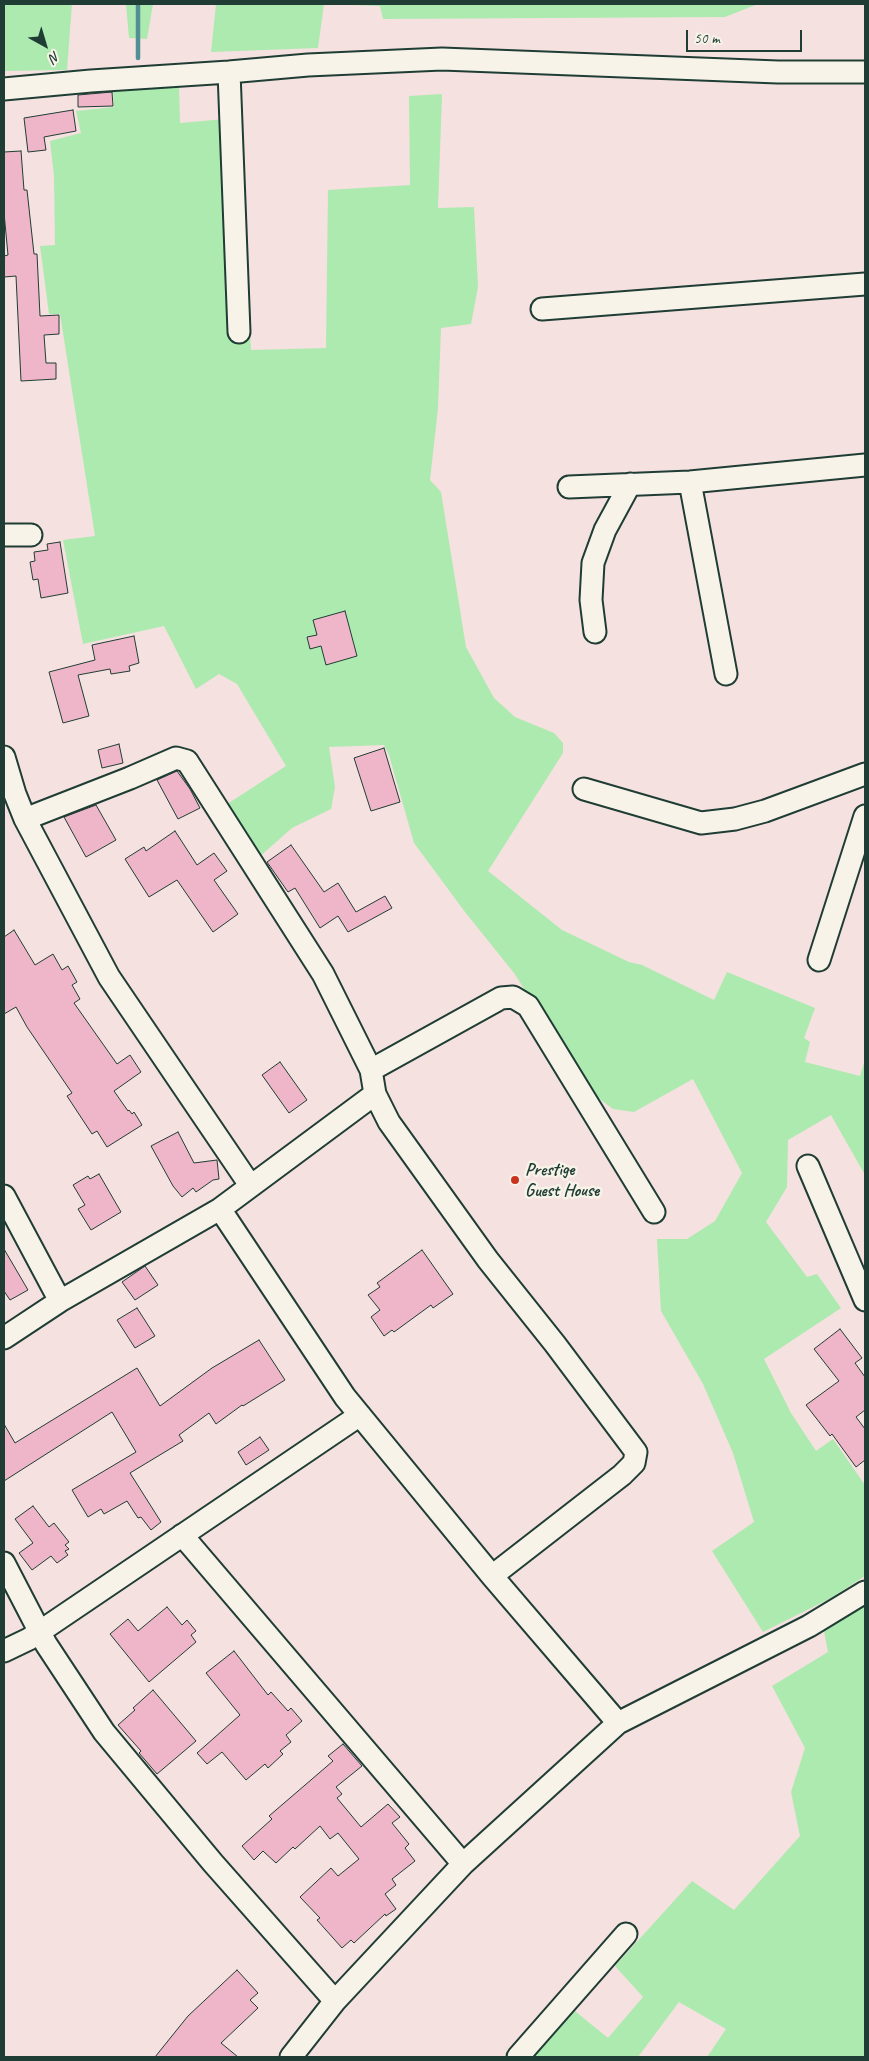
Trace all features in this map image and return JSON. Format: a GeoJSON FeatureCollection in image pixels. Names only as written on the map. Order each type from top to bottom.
{"type":"FeatureCollection","features":[{"type":"Feature","properties":{"kind":"street"},"geometry":{"type":"LineString","coordinates":[[4,89],[308,64],[442,59],[768,72],[865,72]]}},
{"type":"Feature","properties":{"kind":"street"},"geometry":{"type":"LineString","coordinates":[[229,72],[239,332]]}},
{"type":"Feature","properties":{"kind":"street"},"geometry":{"type":"LineString","coordinates":[[542,309],[865,284]]}},
{"type":"Feature","properties":{"kind":"street"},"geometry":{"type":"LineString","coordinates":[[569,487],[690,482],[865,465]]}},
{"type":"Feature","properties":{"kind":"street"},"geometry":{"type":"LineString","coordinates":[[690,482],[726,674]]}},
{"type":"Feature","properties":{"kind":"street"},"geometry":{"type":"LineString","coordinates":[[595,632],[591,600],[593,563],[604,530],[630,484]]}},
{"type":"Feature","properties":{"kind":"street"},"geometry":{"type":"LineString","coordinates":[[4,535],[31,535]]}},
{"type":"Feature","properties":{"kind":"street"},"geometry":{"type":"LineString","coordinates":[[4,757],[25,819],[109,977],[250,1185]]}},
{"type":"Feature","properties":{"kind":"street"},"geometry":{"type":"LineString","coordinates":[[25,819],[176,758],[187,761],[322,974],[371,1070],[374,1094],[389,1122],[488,1260],[555,1344],[636,1452],[634,1464],[622,1475],[492,1576]]}},
{"type":"Feature","properties":{"kind":"street"},"geometry":{"type":"LineString","coordinates":[[584,789],[700,823],[735,819],[765,811],[865,774]]}},
{"type":"Feature","properties":{"kind":"street"},"geometry":{"type":"LineString","coordinates":[[819,960],[865,816]]}},
{"type":"Feature","properties":{"kind":"street"},"geometry":{"type":"LineString","coordinates":[[371,1070],[501,998],[513,997],[528,1006],[654,1212]]}},
{"type":"Feature","properties":{"kind":"street"},"geometry":{"type":"LineString","coordinates":[[4,1338],[60,1301],[220,1209],[374,1094]]}},
{"type":"Feature","properties":{"kind":"street"},"geometry":{"type":"LineString","coordinates":[[808,1166],[865,1300]]}},
{"type":"Feature","properties":{"kind":"street"},"geometry":{"type":"LineString","coordinates":[[4,1196],[60,1301]]}},
{"type":"Feature","properties":{"kind":"street"},"geometry":{"type":"LineString","coordinates":[[220,1209],[346,1397],[492,1576],[618,1724]]}},
{"type":"Feature","properties":{"kind":"street"},"geometry":{"type":"LineString","coordinates":[[4,1651],[40,1632],[360,1415]]}},
{"type":"Feature","properties":{"kind":"street"},"geometry":{"type":"LineString","coordinates":[[182,1535],[463,1864]]}},
{"type":"Feature","properties":{"kind":"street"},"geometry":{"type":"LineString","coordinates":[[4,1563],[51,1651],[108,1736],[213,1864],[335,2001]]}},
{"type":"Feature","properties":{"kind":"street"},"geometry":{"type":"LineString","coordinates":[[290,2057],[335,2001],[463,1864],[618,1724],[809,1626],[865,1592]]}},
{"type":"Feature","properties":{"kind":"street"},"geometry":{"type":"LineString","coordinates":[[518,2057],[626,1934]]}},
{"type":"Feature","properties":{"kind":"green space"},"geometry":{"type":"Polygon","coordinates":[[[4,4],[72,4],[67,70],[4,71],[4,4]]]}},
{"type":"Feature","properties":{"kind":"green space"},"geometry":{"type":"Polygon","coordinates":[[[126,4],[153,4],[147,39],[129,38],[126,4]]]}},
{"type":"Feature","properties":{"kind":"green space"},"geometry":{"type":"Polygon","coordinates":[[[216,4],[324,4],[318,48],[211,52],[216,4]]]}},
{"type":"Feature","properties":{"kind":"green space"},"geometry":{"type":"Polygon","coordinates":[[[324,4],[758,4],[725,17],[383,19],[380,6],[324,4]]]}},
{"type":"Feature","properties":{"kind":"green space"},"geometry":{"type":"Polygon","coordinates":[[[179,86],[180,123],[225,119],[233,334],[250,333],[251,350],[326,348],[328,190],[410,185],[409,96],[442,94],[438,208],[474,207],[478,287],[471,324],[441,328],[438,408],[430,480],[441,492],[466,647],[494,698],[515,717],[554,733],[563,743],[563,753],[488,871],[562,930],[629,962],[642,965],[714,1000],[727,972],[815,1008],[804,1038],[810,1042],[805,1062],[860,1076],[865,1060],[865,1175],[831,1115],[788,1140],[787,1187],[766,1222],[807,1277],[817,1274],[841,1308],[764,1359],[791,1413],[816,1451],[833,1439],[865,1485],[865,1576],[831,1598],[763,1632],[712,1551],[754,1522],[733,1453],[703,1384],[661,1311],[657,1239],[687,1239],[715,1221],[742,1173],[693,1079],[634,1112],[613,1109],[589,1091],[514,973],[465,912],[414,843],[389,755],[384,745],[329,747],[335,787],[331,809],[292,828],[258,858],[221,808],[286,766],[237,684],[219,674],[196,689],[164,626],[83,644],[63,540],[95,536],[60,314],[49,314],[40,246],[55,245],[54,176],[50,141],[81,133],[76,111],[114,107],[113,90],[179,86]]]}},
{"type":"Feature","properties":{"kind":"green space"},"geometry":{"type":"Polygon","coordinates":[[[865,1601],[865,2057],[707,2057],[726,2029],[679,2002],[638,2057],[528,2057],[570,2007],[608,2038],[643,1997],[615,1966],[692,1881],[734,1910],[800,1836],[791,1792],[805,1748],[772,1686],[828,1652],[823,1626],[865,1601]]]}},
{"type":"Feature","properties":{"kind":"building"},"geometry":{"type":"Polygon","coordinates":[[[112,92],[113,106],[78,107],[78,95],[112,92]]]}},
{"type":"Feature","properties":{"kind":"building"},"geometry":{"type":"Polygon","coordinates":[[[73,110],[76,131],[44,137],[46,150],[28,152],[24,118],[73,110]]]}},
{"type":"Feature","properties":{"kind":"building"},"geometry":{"type":"Polygon","coordinates":[[[21,151],[24,190],[27,190],[34,254],[37,254],[40,316],[59,315],[59,334],[44,335],[46,363],[56,363],[56,379],[21,381],[16,276],[4,277],[4,256],[8,255],[4,213],[4,152],[21,151]]]}},
{"type":"Feature","properties":{"kind":"building"},"geometry":{"type":"Polygon","coordinates":[[[60,542],[68,593],[41,598],[38,579],[33,580],[30,562],[35,561],[34,552],[48,550],[47,544],[60,542]]]}},
{"type":"Feature","properties":{"kind":"building"},"geometry":{"type":"Polygon","coordinates":[[[345,611],[357,656],[326,665],[321,646],[310,649],[307,637],[317,635],[313,620],[345,611]]]}},
{"type":"Feature","properties":{"kind":"building"},"geometry":{"type":"Polygon","coordinates":[[[134,636],[139,663],[129,666],[130,671],[111,674],[110,669],[78,675],[89,716],[63,723],[49,672],[95,660],[92,645],[134,636]]]}},
{"type":"Feature","properties":{"kind":"building"},"geometry":{"type":"Polygon","coordinates":[[[119,744],[123,763],[102,768],[98,750],[119,744]]]}},
{"type":"Feature","properties":{"kind":"building"},"geometry":{"type":"Polygon","coordinates":[[[384,748],[400,802],[371,811],[354,758],[384,748]]]}},
{"type":"Feature","properties":{"kind":"building"},"geometry":{"type":"Polygon","coordinates":[[[177,771],[190,789],[200,808],[178,819],[157,780],[177,771]]]}},
{"type":"Feature","properties":{"kind":"building"},"geometry":{"type":"Polygon","coordinates":[[[96,805],[116,840],[86,857],[64,817],[96,805]]]}},
{"type":"Feature","properties":{"kind":"building"},"geometry":{"type":"Polygon","coordinates":[[[175,831],[197,865],[214,853],[227,871],[214,880],[238,914],[213,932],[177,880],[149,897],[125,859],[144,847],[146,851],[175,831]]]}},
{"type":"Feature","properties":{"kind":"building"},"geometry":{"type":"Polygon","coordinates":[[[291,845],[324,892],[338,883],[356,912],[385,896],[392,908],[348,932],[338,916],[320,928],[295,888],[288,892],[267,862],[291,845]]]}},
{"type":"Feature","properties":{"kind":"building"},"geometry":{"type":"Polygon","coordinates":[[[14,930],[35,965],[53,954],[62,970],[68,966],[77,982],[72,985],[80,999],[74,1003],[117,1064],[130,1055],[141,1072],[114,1091],[128,1111],[132,1114],[134,1112],[142,1125],[107,1147],[97,1131],[92,1134],[67,1096],[72,1093],[27,1027],[16,1007],[4,1014],[4,937],[14,930]]]}},
{"type":"Feature","properties":{"kind":"building"},"geometry":{"type":"Polygon","coordinates":[[[280,1062],[307,1100],[289,1113],[262,1075],[280,1062]]]}},
{"type":"Feature","properties":{"kind":"building"},"geometry":{"type":"Polygon","coordinates":[[[178,1132],[194,1163],[217,1160],[219,1179],[213,1180],[196,1192],[193,1188],[182,1197],[173,1186],[151,1146],[178,1132]]]}},
{"type":"Feature","properties":{"kind":"building"},"geometry":{"type":"Polygon","coordinates":[[[99,1174],[121,1212],[91,1230],[78,1209],[85,1205],[73,1185],[88,1176],[90,1179],[99,1174]]]}},
{"type":"Feature","properties":{"kind":"building"},"geometry":{"type":"Polygon","coordinates":[[[4,1249],[28,1290],[10,1300],[4,1291],[4,1249]]]}},
{"type":"Feature","properties":{"kind":"building"},"geometry":{"type":"Polygon","coordinates":[[[422,1250],[453,1294],[433,1308],[431,1305],[394,1332],[392,1330],[384,1336],[371,1317],[380,1310],[368,1295],[380,1287],[377,1283],[422,1250]]]}},
{"type":"Feature","properties":{"kind":"building"},"geometry":{"type":"Polygon","coordinates":[[[145,1266],[158,1285],[135,1300],[122,1282],[145,1266]]]}},
{"type":"Feature","properties":{"kind":"building"},"geometry":{"type":"Polygon","coordinates":[[[137,1308],[155,1336],[135,1348],[117,1320],[137,1308]]]}},
{"type":"Feature","properties":{"kind":"building"},"geometry":{"type":"Polygon","coordinates":[[[840,1329],[862,1358],[855,1363],[865,1377],[865,1410],[856,1417],[865,1429],[865,1460],[856,1467],[832,1434],[830,1436],[806,1405],[839,1381],[814,1349],[840,1329]]]}},
{"type":"Feature","properties":{"kind":"building"},"geometry":{"type":"Polygon","coordinates":[[[259,1340],[285,1380],[242,1405],[216,1424],[209,1413],[179,1435],[183,1441],[130,1473],[161,1522],[151,1530],[141,1517],[138,1518],[127,1501],[104,1514],[101,1509],[88,1517],[72,1490],[136,1452],[112,1412],[4,1481],[4,1424],[15,1443],[137,1368],[160,1406],[212,1368],[259,1340]]]}},
{"type":"Feature","properties":{"kind":"building"},"geometry":{"type":"Polygon","coordinates":[[[260,1437],[269,1450],[246,1465],[238,1452],[260,1437]]]}},
{"type":"Feature","properties":{"kind":"building"},"geometry":{"type":"Polygon","coordinates":[[[33,1506],[49,1527],[54,1523],[69,1542],[65,1545],[69,1549],[65,1551],[68,1555],[57,1563],[51,1556],[32,1570],[19,1553],[33,1543],[15,1519],[33,1506]]]}},
{"type":"Feature","properties":{"kind":"building"},"geometry":{"type":"Polygon","coordinates":[[[167,1607],[182,1625],[187,1620],[196,1631],[191,1635],[196,1642],[149,1682],[110,1634],[128,1619],[138,1631],[167,1607]]]}},
{"type":"Feature","properties":{"kind":"building"},"geometry":{"type":"Polygon","coordinates":[[[234,1651],[268,1695],[271,1692],[288,1711],[291,1708],[302,1721],[286,1735],[291,1742],[280,1751],[283,1754],[268,1768],[265,1764],[246,1780],[222,1752],[207,1764],[197,1753],[240,1715],[206,1673],[234,1651]]]}},
{"type":"Feature","properties":{"kind":"building"},"geometry":{"type":"Polygon","coordinates":[[[153,1690],[196,1741],[157,1774],[139,1753],[141,1751],[118,1725],[153,1690]]]}},
{"type":"Feature","properties":{"kind":"building"},"geometry":{"type":"Polygon","coordinates":[[[343,1744],[362,1766],[336,1787],[342,1794],[337,1798],[361,1827],[388,1804],[400,1817],[392,1823],[409,1844],[405,1848],[415,1861],[392,1879],[396,1885],[385,1894],[396,1909],[386,1916],[385,1914],[354,1943],[351,1940],[342,1948],[317,1920],[320,1918],[300,1897],[331,1868],[338,1876],[359,1859],[338,1833],[330,1839],[320,1826],[295,1849],[293,1847],[276,1863],[263,1851],[254,1860],[242,1846],[272,1819],[269,1816],[333,1761],[328,1756],[343,1744]]]}},
{"type":"Feature","properties":{"kind":"building"},"geometry":{"type":"Polygon","coordinates":[[[237,1970],[258,1993],[250,2000],[258,2008],[221,2043],[238,2057],[155,2057],[188,2016],[237,1970]]]}},
{"type":"Feature","properties":{"kind":"waterway"},"geometry":{"type":"LineString","coordinates":[[138,4],[138,58]]}},
{"type":"Feature","properties":{"kind":"place","name":"Prestige Guest House"},"geometry":{"type":"Point","coordinates":[515,1180]}}]}
